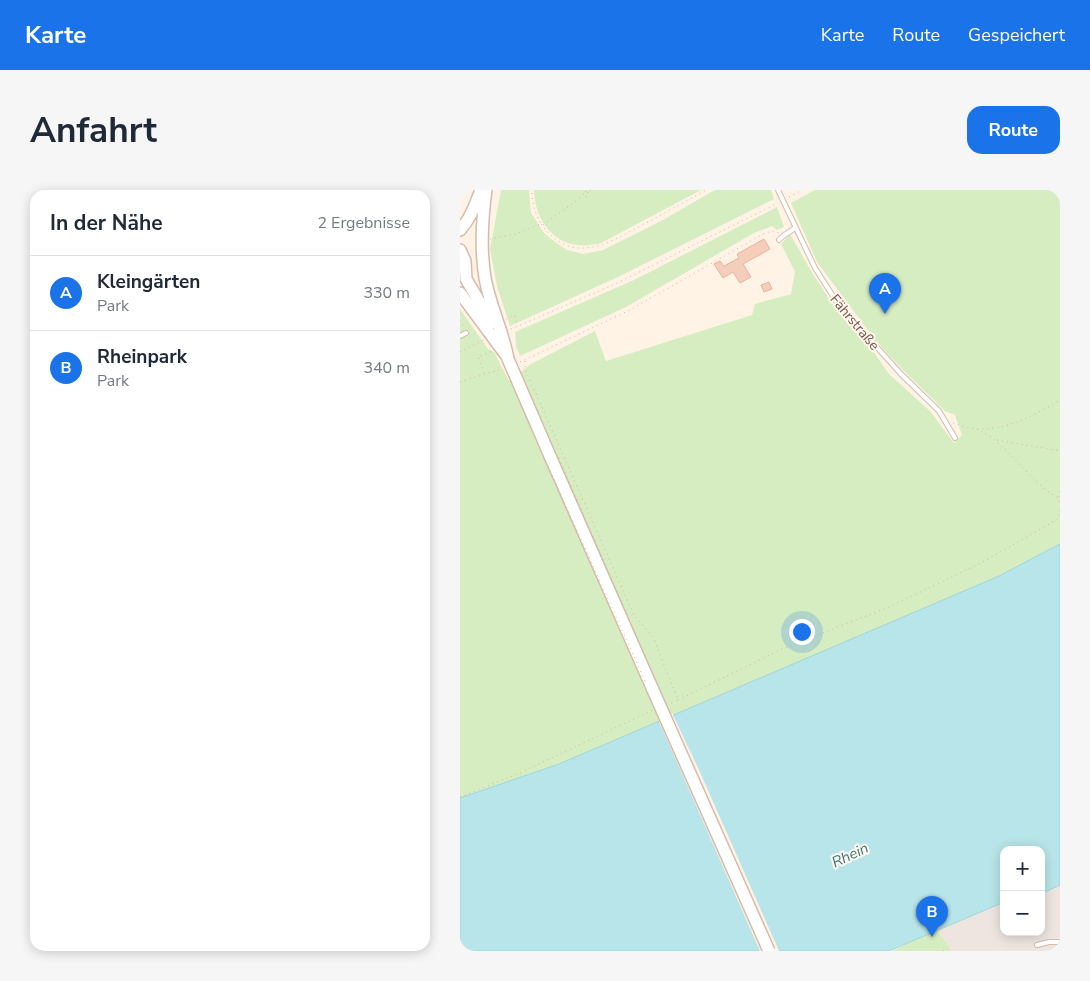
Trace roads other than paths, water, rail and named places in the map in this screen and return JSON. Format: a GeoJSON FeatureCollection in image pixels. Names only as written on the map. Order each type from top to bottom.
{"type":"FeatureCollection","features":[{"type":"Feature","properties":{"kind":"main road"},"geometry":{"type":"LineString","coordinates":[[460,230],[472,213],[481,190]]}},
{"type":"Feature","properties":{"kind":"main road"},"geometry":{"type":"LineString","coordinates":[[486,190],[482,237],[485,279],[494,314],[504,338],[511,363]]}},
{"type":"Feature","properties":{"kind":"main road"},"geometry":{"type":"LineString","coordinates":[[460,240],[466,246],[471,259],[464,294]]}},
{"type":"Feature","properties":{"kind":"main road"},"geometry":{"type":"LineString","coordinates":[[460,250],[465,261],[466,279],[464,294]]}},
{"type":"Feature","properties":{"kind":"main road"},"geometry":{"type":"LineString","coordinates":[[464,294],[492,321],[652,690],[769,951]]}},
{"type":"Feature","properties":{"kind":"lane","name":"Fährstraße"},"geometry":{"type":"LineString","coordinates":[[778,190],[815,268],[838,304],[938,412],[955,438]]}},
{"type":"Feature","properties":{"kind":"lane"},"geometry":{"type":"LineString","coordinates":[[779,240],[795,228]]}},
{"type":"Feature","properties":{"kind":"lane"},"geometry":{"type":"LineString","coordinates":[[460,336],[466,332]]}},
{"type":"Feature","properties":{"kind":"lane"},"geometry":{"type":"LineString","coordinates":[[1037,945],[1060,942]]}},
{"type":"Feature","properties":{"kind":"water","name":"Rhein"},"geometry":{"type":"Polygon","coordinates":[[[1060,544],[1060,885],[1045,892],[1045,846],[1000,846],[1000,904],[889,951],[460,951],[460,798],[559,764],[999,576],[1060,544]]]}},
{"type":"Feature","properties":{"kind":"place","name":"Kleingärten"},"geometry":{"type":"Point","coordinates":[885,314]}},
{"type":"Feature","properties":{"kind":"place","name":"Rheinpark"},"geometry":{"type":"Point","coordinates":[932,937]}}]}
